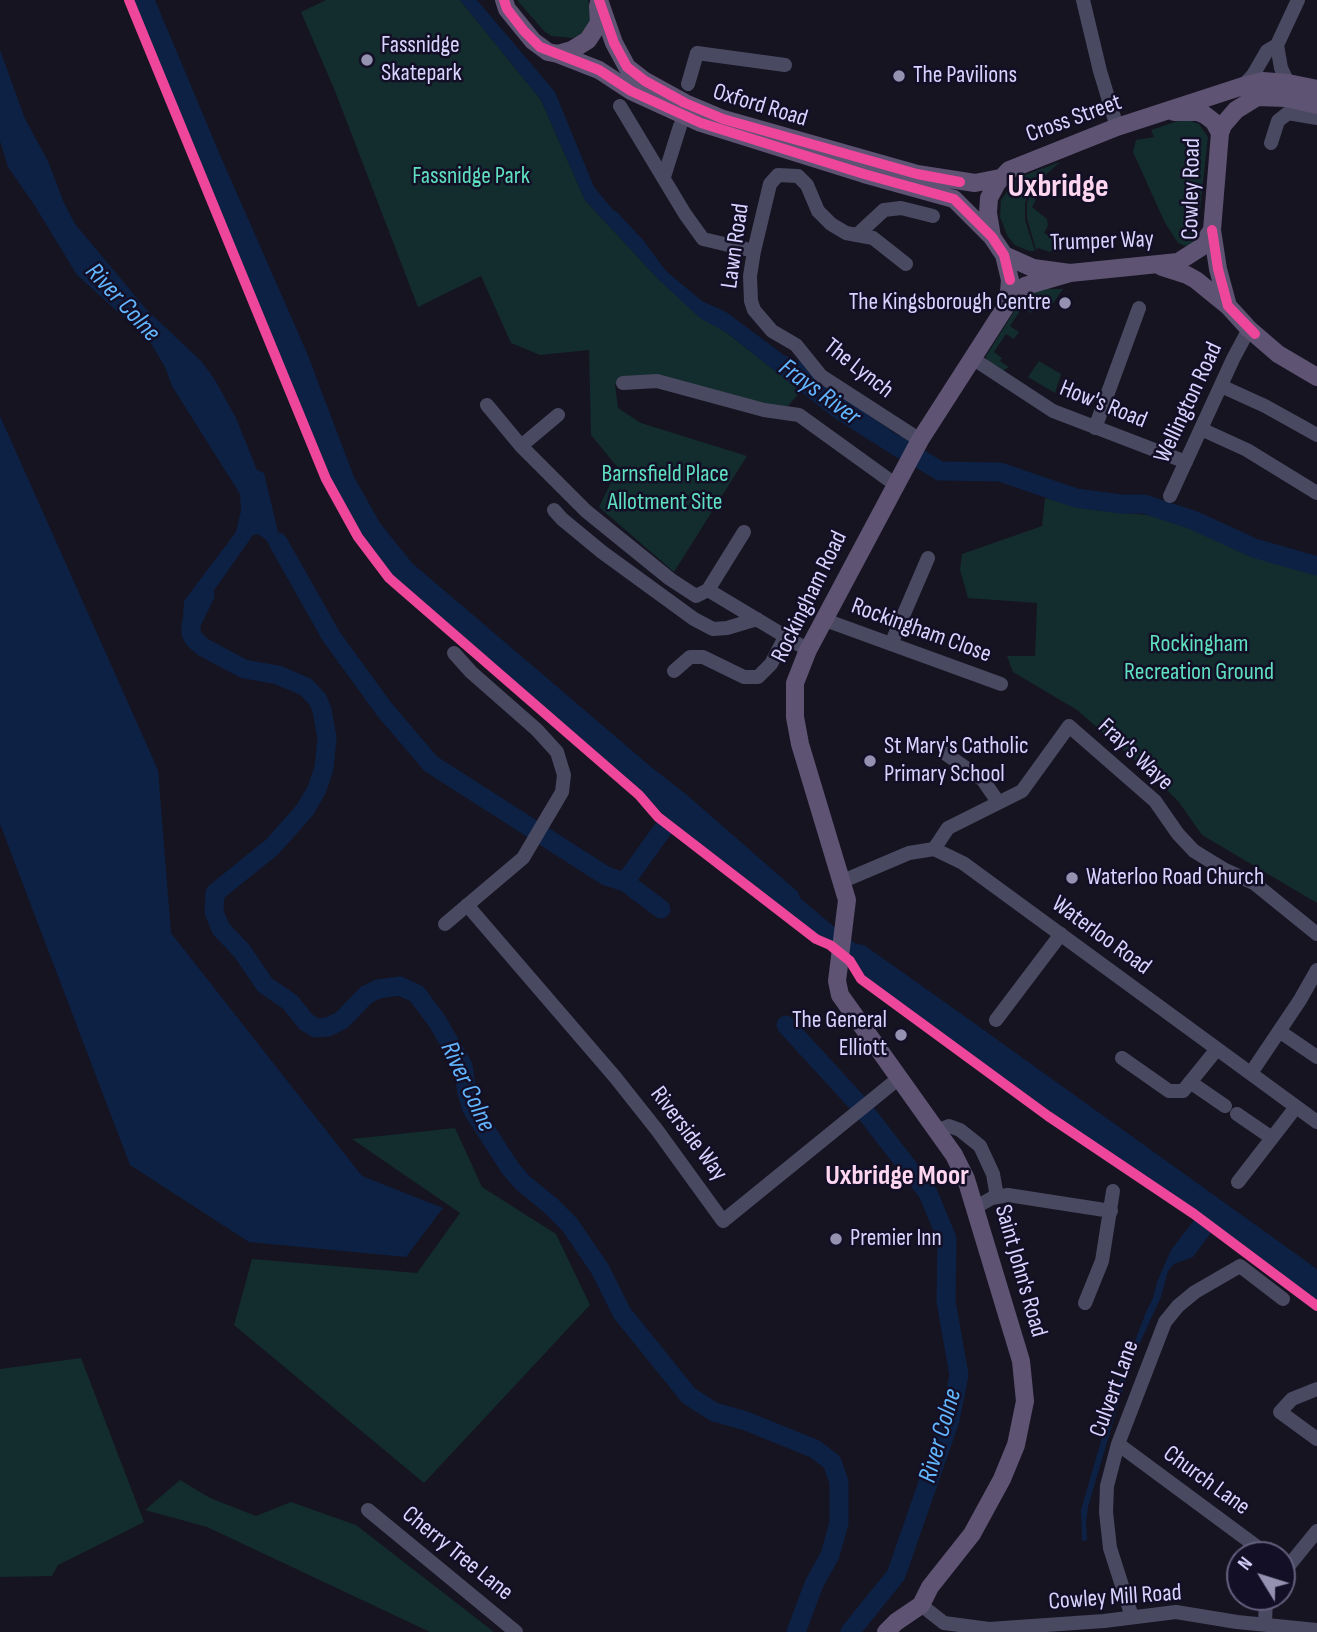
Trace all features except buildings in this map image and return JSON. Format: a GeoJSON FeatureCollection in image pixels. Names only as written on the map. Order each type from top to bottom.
{"type":"FeatureCollection","features":[{"type":"Feature","properties":{"kind":"main road"},"geometry":{"type":"LineString","coordinates":[[558,54],[572,50],[588,40],[598,23],[598,0]]}},
{"type":"Feature","properties":{"kind":"main road","name":"Oxford Road"},"geometry":{"type":"LineString","coordinates":[[598,0],[614,43],[628,67],[645,81],[685,103],[723,119],[917,174],[975,183],[1000,178]]}},
{"type":"Feature","properties":{"kind":"main road","name":"Oxford Road"},"geometry":{"type":"LineString","coordinates":[[502,3],[540,47],[599,71],[631,92],[701,123],[840,167],[954,199],[992,237]]}},
{"type":"Feature","properties":{"kind":"main road","name":"Cross Street"},"geometry":{"type":"LineString","coordinates":[[1000,178],[1009,170],[1117,127],[1243,86],[1263,81],[1317,89]]}},
{"type":"Feature","properties":{"kind":"main road"},"geometry":{"type":"LineString","coordinates":[[1220,133],[1223,125],[1236,110],[1257,97],[1286,98],[1317,105]]}},
{"type":"Feature","properties":{"kind":"main road","name":"Cowley Road"},"geometry":{"type":"LineString","coordinates":[[1167,112],[1198,112],[1210,119],[1220,133],[1212,230],[1216,260],[1228,306]]}},
{"type":"Feature","properties":{"kind":"main road"},"geometry":{"type":"LineString","coordinates":[[1000,178],[992,190],[988,204],[992,237],[1004,255],[1010,280],[1008,303]]}},
{"type":"Feature","properties":{"kind":"main road","name":"Trumper Way"},"geometry":{"type":"LineString","coordinates":[[1004,255],[1033,268],[1070,273],[1158,266],[1187,258],[1200,248],[1212,230]]}},
{"type":"Feature","properties":{"kind":"main road","name":"Cowley Road"},"geometry":{"type":"LineString","coordinates":[[1158,266],[1187,275],[1228,306],[1278,354],[1317,377]]}},
{"type":"Feature","properties":{"kind":"main road"},"geometry":{"type":"LineString","coordinates":[[1008,303],[1030,284],[1070,273]]}},
{"type":"Feature","properties":{"kind":"main road","name":"Rockingham Road"},"geometry":{"type":"LineString","coordinates":[[838,964],[847,900],[808,775],[795,717],[795,683],[807,650],[919,443],[1008,303]]}},
{"type":"Feature","properties":{"kind":"main road","name":"Saint John's Road"},"geometry":{"type":"LineString","coordinates":[[838,964],[836,982],[840,995],[937,1130],[960,1167],[975,1207],[1021,1362],[1025,1401],[1016,1445],[1002,1479],[972,1534],[930,1587],[921,1605]]}},
{"type":"Feature","properties":{"kind":"main road"},"geometry":{"type":"LineString","coordinates":[[886,1632],[921,1605]]}},
{"type":"Feature","properties":{"kind":"street"},"geometry":{"type":"LineString","coordinates":[[1083,0],[1100,72],[1117,127]]}},
{"type":"Feature","properties":{"kind":"street"},"geometry":{"type":"LineString","coordinates":[[1243,86],[1267,51],[1277,45],[1298,0]]}},
{"type":"Feature","properties":{"kind":"street"},"geometry":{"type":"LineString","coordinates":[[1277,45],[1281,68],[1288,83]]}},
{"type":"Feature","properties":{"kind":"street"},"geometry":{"type":"LineString","coordinates":[[688,84],[697,53],[785,65]]}},
{"type":"Feature","properties":{"kind":"street"},"geometry":{"type":"LineString","coordinates":[[620,106],[703,239],[754,251]]}},
{"type":"Feature","properties":{"kind":"street"},"geometry":{"type":"LineString","coordinates":[[1271,143],[1278,121],[1288,113],[1317,118]]}},
{"type":"Feature","properties":{"kind":"street"},"geometry":{"type":"LineString","coordinates":[[664,177],[680,126]]}},
{"type":"Feature","properties":{"kind":"street","name":"Lawn Road"},"geometry":{"type":"LineString","coordinates":[[772,331],[758,317],[751,302],[750,283],[754,251],[769,184],[778,175],[789,174],[804,180],[818,211],[831,224],[846,233],[857,235]]}},
{"type":"Feature","properties":{"kind":"street"},"geometry":{"type":"LineString","coordinates":[[857,235],[884,210],[901,208],[933,216]]}},
{"type":"Feature","properties":{"kind":"street"},"geometry":{"type":"LineString","coordinates":[[857,235],[873,238],[906,264]]}},
{"type":"Feature","properties":{"kind":"street"},"geometry":{"type":"LineString","coordinates":[[1095,428],[1139,308]]}},
{"type":"Feature","properties":{"kind":"street","name":"Wellington Road"},"geometry":{"type":"LineString","coordinates":[[1170,496],[1249,329]]}},
{"type":"Feature","properties":{"kind":"street","name":"The Lynch"},"geometry":{"type":"LineString","coordinates":[[772,331],[796,345],[821,376],[919,443]]}},
{"type":"Feature","properties":{"kind":"street","name":"How's Road"},"geometry":{"type":"LineString","coordinates":[[972,358],[1046,408],[1186,462]]}},
{"type":"Feature","properties":{"kind":"street"},"geometry":{"type":"LineString","coordinates":[[622,383],[657,381],[764,410],[799,415],[900,479]]}},
{"type":"Feature","properties":{"kind":"street"},"geometry":{"type":"LineString","coordinates":[[1221,386],[1265,406],[1317,435]]}},
{"type":"Feature","properties":{"kind":"street"},"geometry":{"type":"LineString","coordinates":[[488,405],[521,446],[586,511],[661,572],[696,596],[708,590],[744,531]]}},
{"type":"Feature","properties":{"kind":"street"},"geometry":{"type":"LineString","coordinates":[[521,446],[558,415]]}},
{"type":"Feature","properties":{"kind":"street"},"geometry":{"type":"LineString","coordinates":[[1201,429],[1247,450],[1317,493]]}},
{"type":"Feature","properties":{"kind":"street"},"geometry":{"type":"LineString","coordinates":[[554,510],[602,552],[694,619],[713,629],[727,628],[757,619]]}},
{"type":"Feature","properties":{"kind":"street"},"geometry":{"type":"LineString","coordinates":[[891,644],[928,558]]}},
{"type":"Feature","properties":{"kind":"street"},"geometry":{"type":"LineString","coordinates":[[708,590],[807,650]]}},
{"type":"Feature","properties":{"kind":"street","name":"Rockingham Close"},"geometry":{"type":"LineString","coordinates":[[825,620],[1001,684]]}},
{"type":"Feature","properties":{"kind":"street"},"geometry":{"type":"LineString","coordinates":[[674,671],[690,657],[704,657],[744,677],[758,677],[771,664],[785,637]]}},
{"type":"Feature","properties":{"kind":"street"},"geometry":{"type":"LineString","coordinates":[[444,924],[523,858],[562,792],[564,775],[557,752],[454,653]]}},
{"type":"Feature","properties":{"kind":"street","name":"Fray's Waye"},"geometry":{"type":"LineString","coordinates":[[934,849],[948,828],[1022,791],[1069,726],[1155,801],[1178,834],[1194,851],[1225,870],[1254,883],[1317,934]]}},
{"type":"Feature","properties":{"kind":"street"},"geometry":{"type":"LineString","coordinates":[[946,754],[984,780],[998,802]]}},
{"type":"Feature","properties":{"kind":"street"},"geometry":{"type":"LineString","coordinates":[[843,881],[909,853],[934,849]]}},
{"type":"Feature","properties":{"kind":"street","name":"Waterloo Road"},"geometry":{"type":"LineString","coordinates":[[934,849],[963,863],[1317,1122]]}},
{"type":"Feature","properties":{"kind":"street","name":"Riverside Way"},"geometry":{"type":"LineString","coordinates":[[467,905],[615,1077],[723,1221],[899,1078]]}},
{"type":"Feature","properties":{"kind":"street"},"geometry":{"type":"LineString","coordinates":[[996,1020],[1061,934]]}},
{"type":"Feature","properties":{"kind":"street"},"geometry":{"type":"LineString","coordinates":[[1251,1073],[1317,970]]}},
{"type":"Feature","properties":{"kind":"street"},"geometry":{"type":"LineString","coordinates":[[1279,1031],[1317,1057]]}},
{"type":"Feature","properties":{"kind":"street"},"geometry":{"type":"LineString","coordinates":[[1122,1058],[1169,1091],[1183,1091],[1217,1049]]}},
{"type":"Feature","properties":{"kind":"street"},"geometry":{"type":"LineString","coordinates":[[1190,1082],[1272,1138]]}},
{"type":"Feature","properties":{"kind":"street"},"geometry":{"type":"LineString","coordinates":[[1238,1182],[1296,1107]]}},
{"type":"Feature","properties":{"kind":"street"},"geometry":{"type":"LineString","coordinates":[[937,1130],[949,1126],[960,1130],[980,1146],[993,1174],[997,1197]]}},
{"type":"Feature","properties":{"kind":"street"},"geometry":{"type":"LineString","coordinates":[[1085,1303],[1102,1261],[1113,1191]]}},
{"type":"Feature","properties":{"kind":"street"},"geometry":{"type":"LineString","coordinates":[[975,1207],[1007,1195],[1111,1211]]}},
{"type":"Feature","properties":{"kind":"street","name":"Culvert Lane"},"geometry":{"type":"LineString","coordinates":[[1132,1617],[1110,1548],[1106,1512],[1107,1486],[1118,1444],[1165,1322],[1178,1306],[1195,1292],[1240,1266],[1283,1299]]}},
{"type":"Feature","properties":{"kind":"street"},"geometry":{"type":"LineString","coordinates":[[1317,1389],[1292,1399],[1280,1412],[1317,1439]]}},
{"type":"Feature","properties":{"kind":"street","name":"Church Lane"},"geometry":{"type":"LineString","coordinates":[[1118,1444],[1249,1541]]}},
{"type":"Feature","properties":{"kind":"street","name":"Cherry Tree Lane"},"geometry":{"type":"LineString","coordinates":[[368,1510],[516,1632]]}},
{"type":"Feature","properties":{"kind":"street"},"geometry":{"type":"LineString","coordinates":[[1296,1554],[1317,1531]]}},
{"type":"Feature","properties":{"kind":"street","name":"Cowley Mill Road"},"geometry":{"type":"LineString","coordinates":[[921,1605],[944,1623],[989,1629],[1104,1626],[1132,1617],[1176,1612],[1237,1627],[1265,1624],[1317,1630]]}},
{"type":"Feature","properties":{"kind":"street"},"geometry":{"type":"LineString","coordinates":[[1265,1611],[1265,1624]]}},
{"type":"Feature","properties":{"kind":"green space","name":"Fassnidge Park"},"geometry":{"type":"Polygon","coordinates":[[[326,0],[460,0],[541,100],[585,200],[659,280],[801,391],[781,414],[633,383],[615,384],[618,408],[641,423],[747,456],[674,572],[599,507],[618,468],[591,435],[589,350],[540,355],[511,343],[481,276],[418,307],[335,91],[301,12],[326,0]]]}},
{"type":"Feature","properties":{"kind":"green space"},"geometry":{"type":"Polygon","coordinates":[[[517,0],[588,0],[592,23],[584,32],[573,38],[551,36],[517,0]]]}},
{"type":"Feature","properties":{"kind":"green space"},"geometry":{"type":"Polygon","coordinates":[[[1188,120],[1199,124],[1208,137],[1197,237],[1185,246],[1178,243],[1165,223],[1133,152],[1136,140],[1154,137],[1151,130],[1188,120]]]}},
{"type":"Feature","properties":{"kind":"green space"},"geometry":{"type":"Polygon","coordinates":[[[1057,163],[1032,187],[1025,203],[1025,220],[1035,251],[1029,251],[1015,245],[1008,237],[1000,217],[1001,200],[1017,178],[1057,163]]]}},
{"type":"Feature","properties":{"kind":"green space"},"geometry":{"type":"Polygon","coordinates":[[[1032,190],[1036,200],[1032,207],[1047,219],[1048,226],[1044,233],[1049,236],[1058,232],[1062,235],[1059,248],[1050,252],[1038,248],[1036,250],[1027,218],[1027,203],[1032,190]]]}},
{"type":"Feature","properties":{"kind":"green space"},"geometry":{"type":"Polygon","coordinates":[[[1045,289],[1063,289],[1051,306],[1038,301],[1031,313],[1022,308],[1010,326],[1019,332],[1014,339],[1006,334],[994,352],[1002,358],[1000,361],[1009,367],[1003,371],[987,361],[986,356],[1022,299],[1045,289]]]}},
{"type":"Feature","properties":{"kind":"green space"},"geometry":{"type":"Polygon","coordinates":[[[1039,361],[1061,374],[1055,393],[1028,377],[1039,361]]]}},
{"type":"Feature","properties":{"kind":"green space","name":"Rockingham Recreation Ground"},"geometry":{"type":"Polygon","coordinates":[[[1045,498],[1087,509],[1157,516],[1280,564],[1317,575],[1317,903],[1202,835],[1178,801],[1152,775],[1077,710],[1013,672],[1007,656],[1035,656],[1037,603],[968,598],[960,570],[962,554],[1042,526],[1045,498]]]}},
{"type":"Feature","properties":{"kind":"green space"},"geometry":{"type":"Polygon","coordinates":[[[455,1128],[482,1187],[556,1234],[590,1305],[424,1483],[234,1325],[252,1259],[417,1273],[460,1213],[352,1139],[455,1128]]]}},
{"type":"Feature","properties":{"kind":"green space"},"geometry":{"type":"Polygon","coordinates":[[[81,1358],[144,1522],[58,1565],[52,1576],[0,1577],[0,1369],[81,1358]]]}},
{"type":"Feature","properties":{"kind":"green space"},"geometry":{"type":"Polygon","coordinates":[[[180,1480],[210,1498],[256,1516],[291,1502],[356,1525],[494,1632],[430,1632],[207,1527],[145,1510],[180,1480]]]}},
{"type":"Feature","properties":{"kind":"water"},"geometry":{"type":"Polygon","coordinates":[[[132,0],[155,0],[307,353],[354,477],[380,523],[412,563],[687,795],[798,892],[800,898],[856,944],[864,945],[1317,1269],[1317,1303],[1216,1226],[1193,1257],[1174,1264],[1168,1271],[1161,1297],[1137,1349],[1120,1398],[1088,1507],[1087,1540],[1082,1541],[1081,1510],[1114,1396],[1171,1250],[1199,1214],[1157,1188],[860,975],[854,962],[829,941],[802,926],[676,825],[388,573],[353,524],[334,490],[132,0]]]}},
{"type":"Feature","properties":{"kind":"water"},"geometry":{"type":"Polygon","coordinates":[[[460,0],[477,0],[555,92],[594,187],[643,240],[666,271],[702,301],[726,312],[784,355],[801,362],[828,387],[906,441],[899,459],[833,417],[727,333],[700,318],[659,280],[585,200],[541,100],[460,0]]]}},
{"type":"Feature","properties":{"kind":"water"},"geometry":{"type":"Polygon","coordinates":[[[0,50],[25,119],[48,161],[75,224],[146,309],[202,362],[236,418],[257,470],[264,473],[278,532],[294,562],[284,567],[264,538],[253,535],[215,589],[204,607],[204,615],[183,618],[184,601],[236,532],[241,511],[240,494],[172,386],[165,367],[149,340],[77,275],[8,167],[0,141],[0,50]]]}},
{"type":"Feature","properties":{"kind":"water"},"geometry":{"type":"Polygon","coordinates":[[[0,416],[158,770],[171,933],[362,1176],[443,1208],[406,1257],[249,1242],[130,1165],[0,824],[0,416]]]}},
{"type":"Feature","properties":{"kind":"waterway","name":"Frays River"},"geometry":{"type":"LineString","coordinates":[[897,445],[940,471],[1000,472],[1076,498],[1144,504],[1193,520],[1254,548],[1317,566]]}},
{"type":"Feature","properties":{"kind":"waterway","name":"River Colne"},"geometry":{"type":"LineString","coordinates":[[278,542],[331,636],[384,709],[431,764],[606,876],[625,882],[661,909]]}},
{"type":"Feature","properties":{"kind":"waterway","name":"River Colne"},"geometry":{"type":"LineString","coordinates":[[205,595],[191,624],[194,639],[203,647],[244,669],[278,675],[306,687],[318,700],[327,738],[324,768],[317,789],[305,810],[272,847],[215,893],[214,912],[221,929],[242,951],[265,985],[290,1002],[306,1022],[316,1028],[328,1027],[342,1020],[366,995],[378,989],[400,986],[417,994],[437,1021],[463,1066],[472,1109],[510,1168],[570,1225],[600,1269],[622,1313],[689,1396],[714,1412],[746,1421],[815,1449],[832,1462],[839,1482],[839,1523],[830,1555],[814,1584],[796,1632]]}},
{"type":"Feature","properties":{"kind":"waterway"},"geometry":{"type":"LineString","coordinates":[[625,882],[678,808]]}},
{"type":"Feature","properties":{"kind":"waterway","name":"River Colne"},"geometry":{"type":"LineString","coordinates":[[786,1025],[863,1109],[928,1193],[947,1239],[946,1301],[959,1375],[950,1420],[896,1575],[850,1632]]}},
{"type":"Feature","properties":{"kind":"cycle path"},"geometry":{"type":"LineString","coordinates":[[129,0],[326,479],[358,537],[389,578],[639,795],[658,817],[816,939],[830,945],[850,961],[861,979],[1048,1116],[1194,1214],[1317,1306]]}},
{"type":"Feature","properties":{"kind":"cycle path"},"geometry":{"type":"LineString","coordinates":[[504,0],[507,9],[540,47],[599,70],[631,91],[701,123],[954,199],[992,237],[1004,255],[1010,280]]}},
{"type":"Feature","properties":{"kind":"cycle path"},"geometry":{"type":"LineString","coordinates":[[599,0],[614,43],[627,67],[645,81],[685,103],[723,119],[917,174],[960,182]]}},
{"type":"Feature","properties":{"kind":"cycle path"},"geometry":{"type":"LineString","coordinates":[[1212,230],[1218,269],[1228,306],[1255,334]]}},
{"type":"Feature","properties":{"kind":"place","name":"Fassnidge Skatepark"},"geometry":{"type":"Point","coordinates":[367,60]}},
{"type":"Feature","properties":{"kind":"place","name":"The Pavilions"},"geometry":{"type":"Point","coordinates":[899,76]}},
{"type":"Feature","properties":{"kind":"place","name":"The Kingsborough Centre"},"geometry":{"type":"Point","coordinates":[1065,303]}},
{"type":"Feature","properties":{"kind":"place","name":"St Mary's Catholic Primary School"},"geometry":{"type":"Point","coordinates":[870,761]}},
{"type":"Feature","properties":{"kind":"place","name":"Waterloo Road Church"},"geometry":{"type":"Point","coordinates":[1072,878]}},
{"type":"Feature","properties":{"kind":"place","name":"The General Elliott"},"geometry":{"type":"Point","coordinates":[901,1035]}},
{"type":"Feature","properties":{"kind":"place","name":"Premier Inn"},"geometry":{"type":"Point","coordinates":[836,1239]}},
{"type":"Feature","properties":{"kind":"district","name":"Uxbridge"},"geometry":{"type":"Point","coordinates":[1058,188]}},
{"type":"Feature","properties":{"kind":"district","name":"Uxbridge Moor"},"geometry":{"type":"Point","coordinates":[897,1177]}},
{"type":"Feature","properties":{"kind":"park label","name":"Barnsfield Place Allotment Site"},"geometry":{"type":"Point","coordinates":[665,489]}}]}
